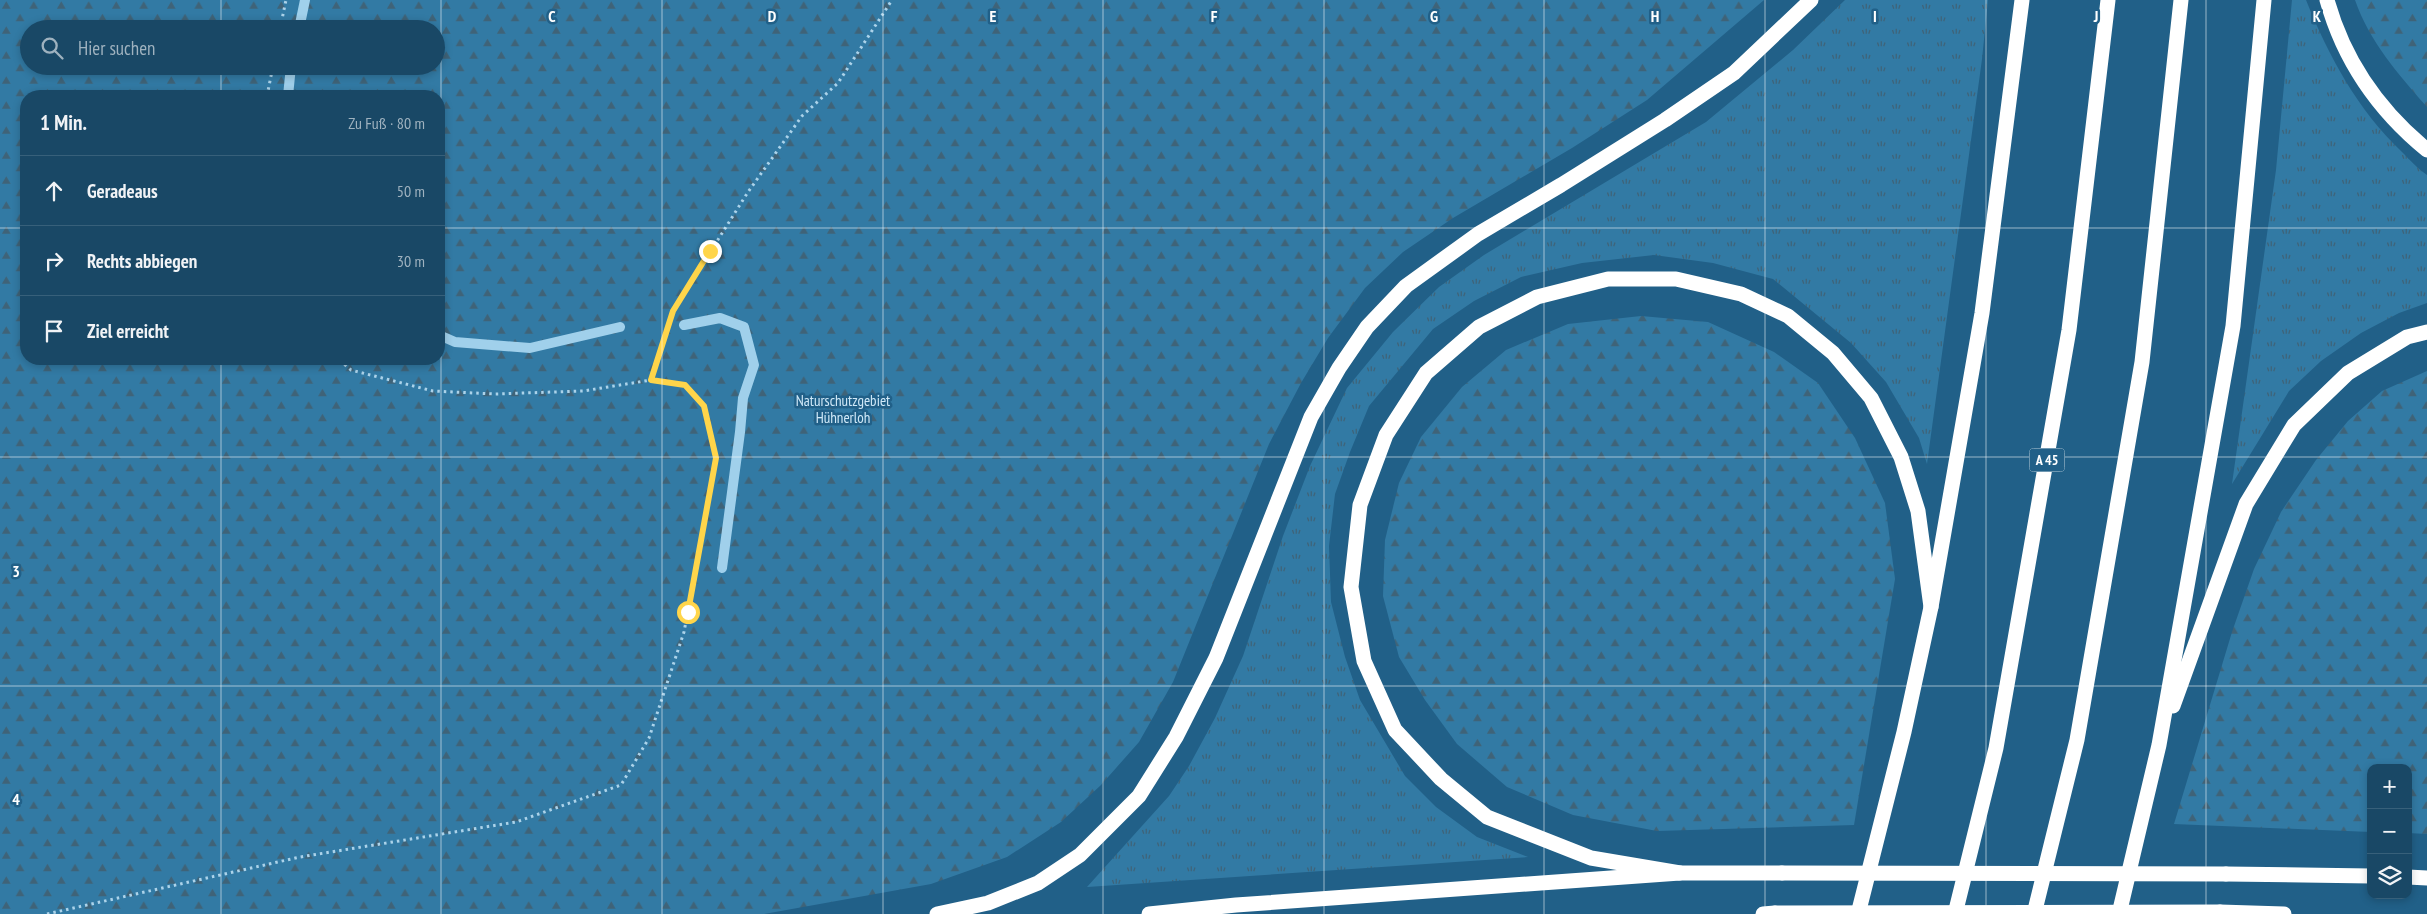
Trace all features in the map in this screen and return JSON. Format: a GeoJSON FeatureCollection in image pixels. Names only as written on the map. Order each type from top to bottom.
{"type":"FeatureCollection","features":[{"type":"Feature","properties":{"kind":"highway"},"geometry":{"type":"LineString","coordinates":[[937,914],[988,903],[1038,883],[1080,855],[1139,796],[1176,737],[1216,658],[1311,417],[1339,368],[1367,327],[1406,286],[1478,234],[1593,165],[1734,73],[1811,0]]}},
{"type":"Feature","properties":{"kind":"highway"},"geometry":{"type":"LineString","coordinates":[[1858,914],[1904,732],[1931,607],[1982,313],[2022,0]]}},
{"type":"Feature","properties":{"kind":"highway","name":"A 45"},"geometry":{"type":"LineString","coordinates":[[1955,914],[1996,748],[2070,330],[2108,0]]}},
{"type":"Feature","properties":{"kind":"highway"},"geometry":{"type":"LineString","coordinates":[[2034,914],[2077,740],[2142,362],[2181,0]]}},
{"type":"Feature","properties":{"kind":"highway"},"geometry":{"type":"LineString","coordinates":[[2119,914],[2159,745],[2232,326],[2264,0]]}},
{"type":"Feature","properties":{"kind":"highway"},"geometry":{"type":"LineString","coordinates":[[2327,0],[2333,23],[2363,82],[2403,130],[2427,150]]}},
{"type":"Feature","properties":{"kind":"highway"},"geometry":{"type":"LineString","coordinates":[[1680,873],[1591,858],[1486,817],[1440,779],[1395,730],[1364,661],[1351,588],[1360,505],[1386,435],[1426,372],[1479,327],[1538,296],[1608,279],[1676,279],[1748,298],[1788,316],[1833,353],[1871,398],[1901,457],[1918,511],[1931,607]]}},
{"type":"Feature","properties":{"kind":"highway"},"geometry":{"type":"LineString","coordinates":[[2159,745],[2246,504],[2294,425],[2348,373],[2407,337],[2427,332]]}},
{"type":"Feature","properties":{"kind":"highway"},"geometry":{"type":"LineString","coordinates":[[1149,914],[1236,905],[1680,873],[2367,876]]}},
{"type":"Feature","properties":{"kind":"highway"},"geometry":{"type":"LineString","coordinates":[[2412,876],[2427,876]]}},
{"type":"Feature","properties":{"kind":"highway"},"geometry":{"type":"LineString","coordinates":[[1763,914],[2220,912],[2284,914]]}},
{"type":"Feature","properties":{"kind":"path"},"geometry":{"type":"LineString","coordinates":[[282,20],[286,0]]}},
{"type":"Feature","properties":{"kind":"path"},"geometry":{"type":"LineString","coordinates":[[651,380],[673,311],[748,192],[802,116],[838,83],[892,0]]}},
{"type":"Feature","properties":{"kind":"path"},"geometry":{"type":"LineString","coordinates":[[268,90],[271,75]]}},
{"type":"Feature","properties":{"kind":"path"},"geometry":{"type":"LineString","coordinates":[[47,914],[300,856],[516,822],[621,785],[649,738],[684,632],[716,458],[704,406],[685,385],[651,380],[583,391],[495,394],[433,391],[351,370],[345,365]]}},
{"type":"Feature","properties":{"kind":"green space","name":"Naturschutzgebiet Hühnerloh"},"geometry":{"type":"Polygon","coordinates":[[[0,0],[1764,0],[1647,100],[1572,148],[1453,218],[1403,252],[1365,288],[1328,338],[1301,383],[1269,444],[1173,682],[1139,742],[1101,785],[1061,822],[1007,857],[931,884],[764,914],[0,914],[0,0]]]}},
{"type":"Feature","properties":{"kind":"green space"},"geometry":{"type":"Polygon","coordinates":[[[1845,0],[1988,0],[1982,59],[1927,464],[1919,438],[1886,382],[1851,343],[1773,279],[1713,263],[1654,255],[1582,263],[1521,277],[1474,301],[1433,329],[1369,406],[1335,494],[1329,546],[1331,602],[1345,657],[1360,700],[1405,776],[1436,807],[1477,837],[1528,857],[1087,887],[1169,796],[1189,766],[1215,718],[1243,656],[1283,536],[1310,466],[1347,388],[1393,332],[1439,287],[1484,255],[1706,122],[1793,50],[1845,0]]]}},
{"type":"Feature","properties":{"kind":"green space"},"geometry":{"type":"Polygon","coordinates":[[[2292,0],[2306,0],[2324,42],[2358,100],[2386,135],[2427,175],[2427,303],[2399,313],[2361,333],[2321,361],[2289,391],[2232,484],[2276,170],[2292,0]]]}},
{"type":"Feature","properties":{"kind":"green space"},"geometry":{"type":"Polygon","coordinates":[[[2355,0],[2427,0],[2427,107],[2386,57],[2368,30],[2355,0]]]}},
{"type":"Feature","properties":{"kind":"green space"},"geometry":{"type":"Polygon","coordinates":[[[1641,316],[1708,322],[1774,352],[1818,383],[1855,438],[1885,503],[1895,579],[1854,825],[1657,831],[1573,815],[1507,787],[1457,744],[1425,700],[1399,657],[1383,596],[1385,540],[1399,483],[1421,437],[1462,387],[1506,350],[1568,324],[1641,316]]]}},
{"type":"Feature","properties":{"kind":"green space"},"geometry":{"type":"Polygon","coordinates":[[[2427,371],[2427,834],[2412,833],[2412,764],[2367,764],[2367,832],[2174,824],[2232,632],[2254,569],[2281,512],[2316,460],[2348,421],[2382,391],[2427,371]]]}},
{"type":"Feature","properties":{"kind":"waterway"},"geometry":{"type":"LineString","coordinates":[[301,20],[305,0]]}},
{"type":"Feature","properties":{"kind":"waterway"},"geometry":{"type":"LineString","coordinates":[[289,90],[290,75]]}},
{"type":"Feature","properties":{"kind":"waterway"},"geometry":{"type":"LineString","coordinates":[[684,325],[720,318],[744,327],[754,365],[743,398],[722,568]]}},
{"type":"Feature","properties":{"kind":"waterway"},"geometry":{"type":"LineString","coordinates":[[445,338],[455,342],[530,348],[620,327]]}},
{"type":"Feature","properties":{"kind":"route"},"geometry":{"type":"LineString","coordinates":[[688,612],[716,458],[704,406],[685,385],[651,380],[673,311],[710,251]]}}]}
